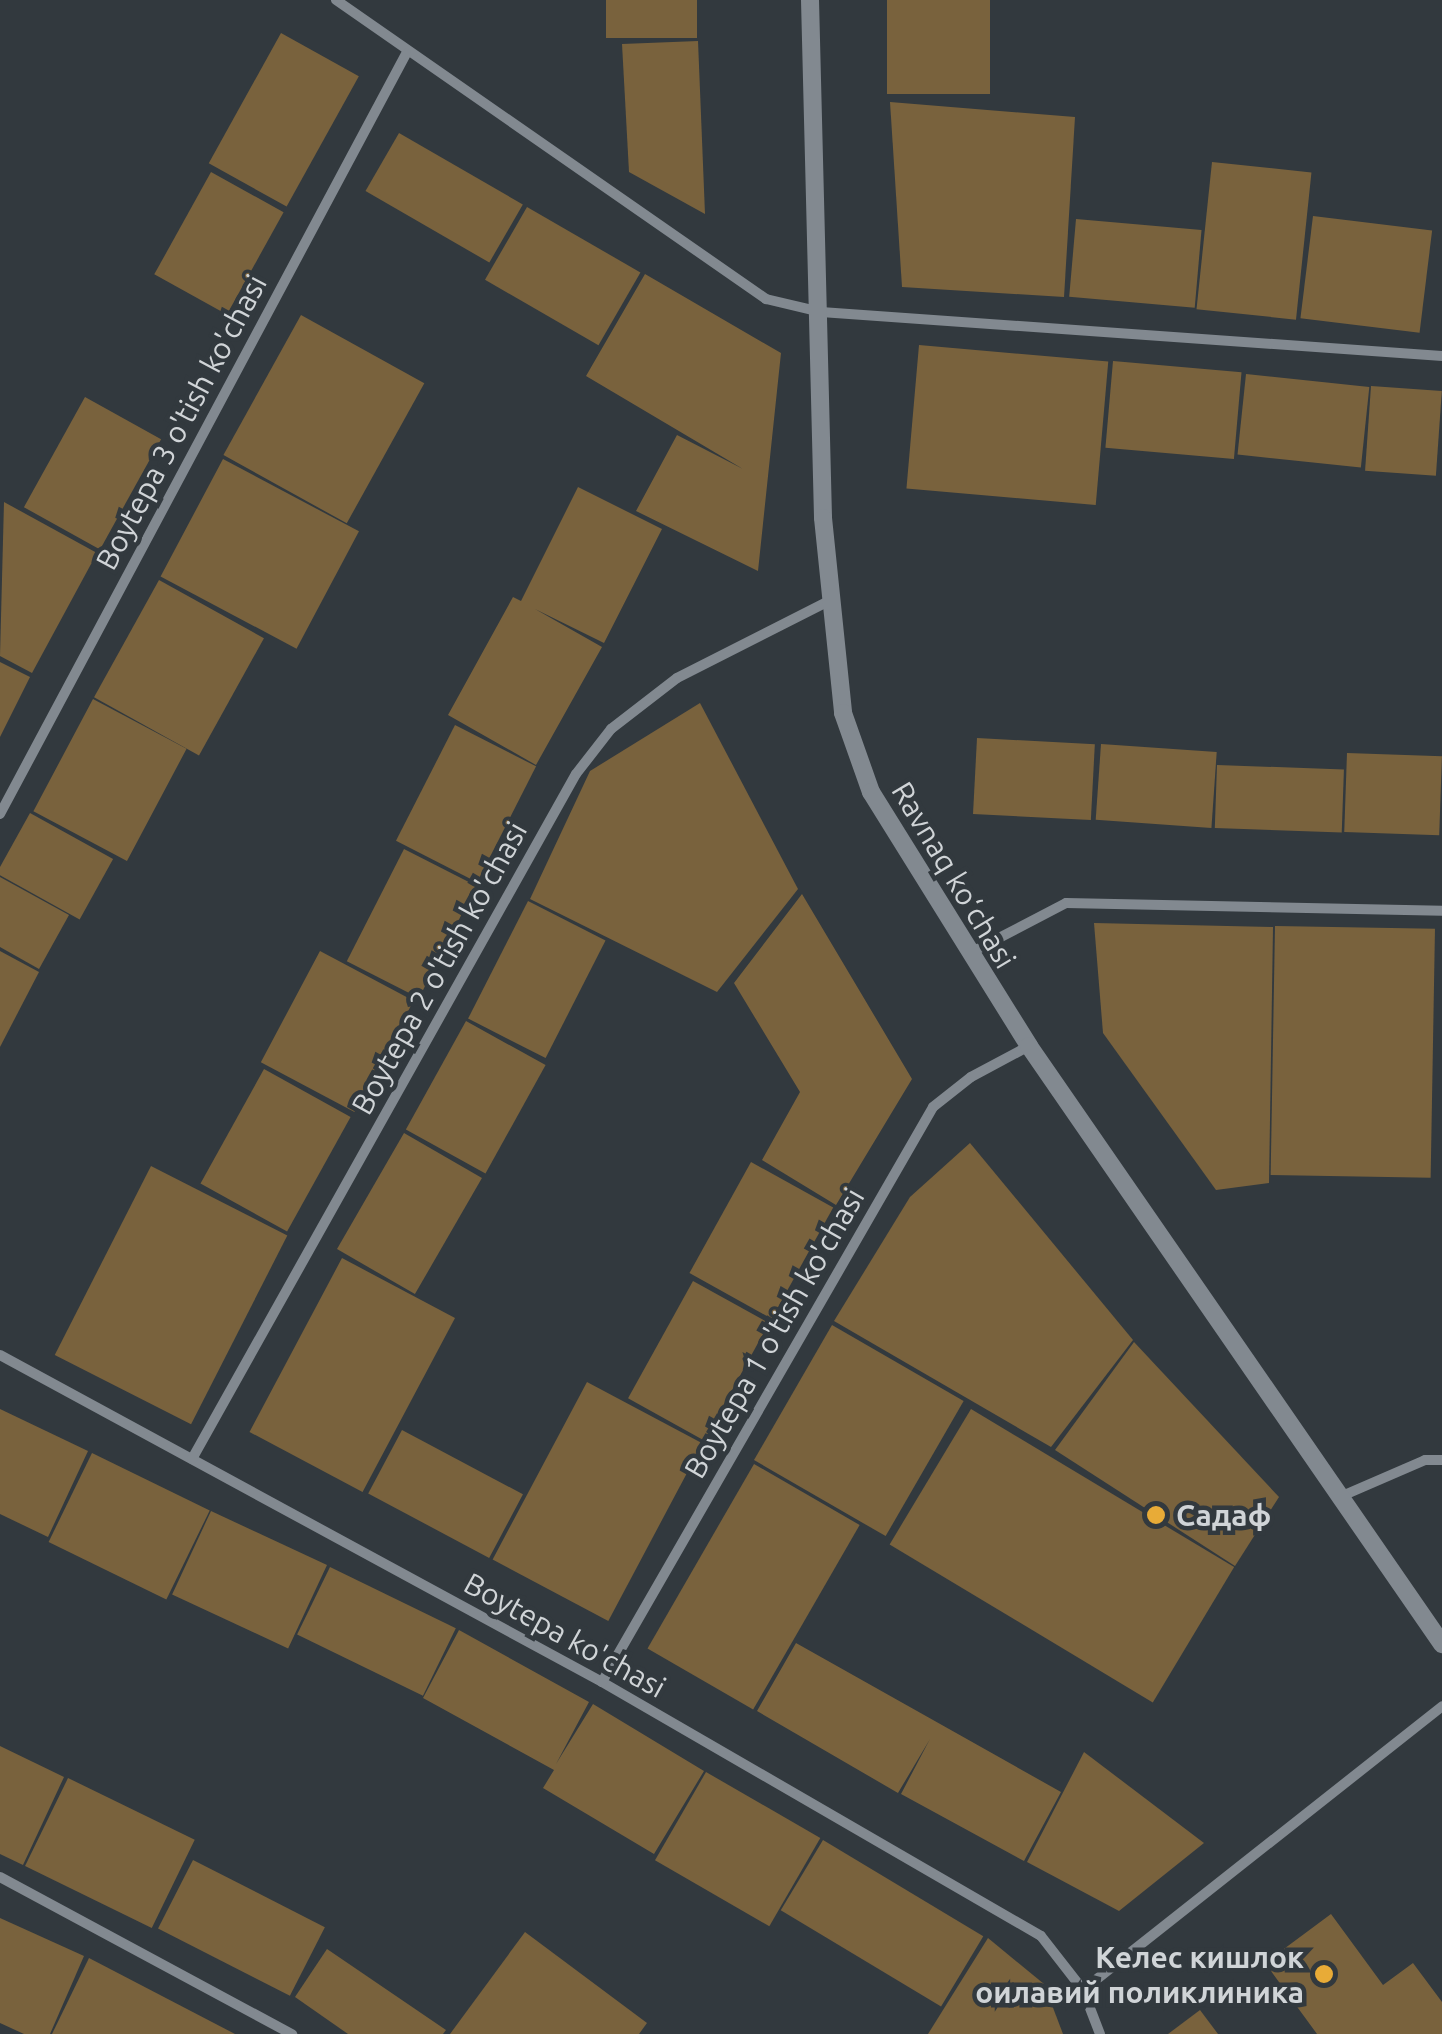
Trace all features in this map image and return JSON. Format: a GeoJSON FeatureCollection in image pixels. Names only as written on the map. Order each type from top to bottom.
{"type":"FeatureCollection","features":[{"type":"Feature","properties":{"kind":"street"},"geometry":{"type":"LineString","coordinates":[[336,0],[406,54],[766,298],[821,312],[1442,356]]}},
{"type":"Feature","properties":{"kind":"street","name":"Ravnaq ko‘chasi"},"geometry":{"type":"LineString","coordinates":[[810,0],[821,312],[823,518],[844,713],[871,792],[968,954],[1029,1046],[1442,1644]]}},
{"type":"Feature","properties":{"kind":"street","name":"Boytepa 3 o'tish ko'chasi"},"geometry":{"type":"LineString","coordinates":[[0,814],[406,54]]}},
{"type":"Feature","properties":{"kind":"street","name":"Boytepa 2 o'tish ko'chasi"},"geometry":{"type":"LineString","coordinates":[[192,1459],[576,774],[611,729],[677,678],[832,600]]}},
{"type":"Feature","properties":{"kind":"street"},"geometry":{"type":"LineString","coordinates":[[968,954],[1066,903],[1442,910]]}},
{"type":"Feature","properties":{"kind":"street","name":"Boytepa 1 o'tish ko'chasi"},"geometry":{"type":"LineString","coordinates":[[602,1682],[933,1107],[971,1077],[1029,1046]]}},
{"type":"Feature","properties":{"kind":"street","name":"Boytepa ko'chasi"},"geometry":{"type":"LineString","coordinates":[[0,1354],[602,1682],[1040,1936],[1083,1990],[1100,2034]]}},
{"type":"Feature","properties":{"kind":"street"},"geometry":{"type":"LineString","coordinates":[[1342,1496],[1425,1460],[1442,1460]]}},
{"type":"Feature","properties":{"kind":"street"},"geometry":{"type":"LineString","coordinates":[[1083,1990],[1442,1706]]}},
{"type":"Feature","properties":{"kind":"street"},"geometry":{"type":"LineString","coordinates":[[0,1877],[292,2034]]}},
{"type":"Feature","properties":{"kind":"building"},"geometry":{"type":"Polygon","coordinates":[[[606,0],[697,0],[697,38],[606,38],[606,0]]]}},
{"type":"Feature","properties":{"kind":"building"},"geometry":{"type":"Polygon","coordinates":[[[887,0],[990,0],[990,94],[887,94],[887,0]]]}},
{"type":"Feature","properties":{"kind":"building"},"geometry":{"type":"Polygon","coordinates":[[[281,33],[359,76],[287,206],[209,163],[281,33]]]}},
{"type":"Feature","properties":{"kind":"building"},"geometry":{"type":"Polygon","coordinates":[[[698,41],[705,214],[629,172],[622,44],[698,41]]]}},
{"type":"Feature","properties":{"kind":"building"},"geometry":{"type":"Polygon","coordinates":[[[890,102],[1075,117],[1064,297],[902,287],[890,102]]]}},
{"type":"Feature","properties":{"kind":"building"},"geometry":{"type":"Polygon","coordinates":[[[399,133],[523,204],[489,263],[366,191],[399,133]]]}},
{"type":"Feature","properties":{"kind":"building"},"geometry":{"type":"Polygon","coordinates":[[[1212,162],[1311,172],[1296,320],[1197,309],[1212,162]]]}},
{"type":"Feature","properties":{"kind":"building"},"geometry":{"type":"Polygon","coordinates":[[[211,172],[284,212],[227,315],[154,274],[211,172]]]}},
{"type":"Feature","properties":{"kind":"building"},"geometry":{"type":"Polygon","coordinates":[[[527,207],[640,272],[598,345],[485,280],[527,207]]]}},
{"type":"Feature","properties":{"kind":"building"},"geometry":{"type":"Polygon","coordinates":[[[1313,216],[1432,231],[1420,333],[1300,318],[1313,216]]]}},
{"type":"Feature","properties":{"kind":"building"},"geometry":{"type":"Polygon","coordinates":[[[1076,219],[1202,230],[1195,308],[1069,297],[1076,219]]]}},
{"type":"Feature","properties":{"kind":"building"},"geometry":{"type":"Polygon","coordinates":[[[645,274],[781,353],[758,571],[636,511],[677,435],[743,469],[586,376],[645,274]]]}},
{"type":"Feature","properties":{"kind":"building"},"geometry":{"type":"Polygon","coordinates":[[[301,315],[424,383],[347,523],[223,455],[301,315]]]}},
{"type":"Feature","properties":{"kind":"building"},"geometry":{"type":"Polygon","coordinates":[[[919,345],[1108,362],[1096,505],[906,488],[919,345]]]}},
{"type":"Feature","properties":{"kind":"building"},"geometry":{"type":"Polygon","coordinates":[[[1113,361],[1242,372],[1234,459],[1105,448],[1113,361]]]}},
{"type":"Feature","properties":{"kind":"building"},"geometry":{"type":"Polygon","coordinates":[[[1246,374],[1369,387],[1361,468],[1238,455],[1246,374]]]}},
{"type":"Feature","properties":{"kind":"building"},"geometry":{"type":"Polygon","coordinates":[[[1371,386],[1442,391],[1436,476],[1365,471],[1371,386]]]}},
{"type":"Feature","properties":{"kind":"building"},"geometry":{"type":"Polygon","coordinates":[[[85,397],[161,439],[100,549],[24,507],[85,397]]]}},
{"type":"Feature","properties":{"kind":"building"},"geometry":{"type":"Polygon","coordinates":[[[223,459],[359,531],[297,649],[161,576],[223,459]]]}},
{"type":"Feature","properties":{"kind":"building"},"geometry":{"type":"Polygon","coordinates":[[[578,487],[662,529],[604,643],[535,609],[602,647],[536,765],[448,715],[513,597],[521,601],[578,487]]]}},
{"type":"Feature","properties":{"kind":"building"},"geometry":{"type":"Polygon","coordinates":[[[4,502],[97,553],[32,673],[0,656],[4,502]]]}},
{"type":"Feature","properties":{"kind":"building"},"geometry":{"type":"Polygon","coordinates":[[[159,580],[264,638],[199,755],[94,697],[159,580]]]}},
{"type":"Feature","properties":{"kind":"building"},"geometry":{"type":"Polygon","coordinates":[[[0,662],[30,677],[0,737],[0,662]]]}},
{"type":"Feature","properties":{"kind":"building"},"geometry":{"type":"Polygon","coordinates":[[[93,699],[187,749],[127,861],[33,811],[93,699]]]}},
{"type":"Feature","properties":{"kind":"building"},"geometry":{"type":"Polygon","coordinates":[[[700,703],[798,889],[717,992],[530,899],[590,771],[700,703]]]}},
{"type":"Feature","properties":{"kind":"building"},"geometry":{"type":"Polygon","coordinates":[[[455,725],[536,766],[477,882],[396,841],[455,725]]]}},
{"type":"Feature","properties":{"kind":"building"},"geometry":{"type":"Polygon","coordinates":[[[977,738],[1095,744],[1091,820],[973,814],[977,738]]]}},
{"type":"Feature","properties":{"kind":"building"},"geometry":{"type":"Polygon","coordinates":[[[1101,744],[1217,752],[1211,828],[1096,820],[1101,744]]]}},
{"type":"Feature","properties":{"kind":"building"},"geometry":{"type":"Polygon","coordinates":[[[1347,753],[1442,756],[1439,835],[1344,832],[1347,753]]]}},
{"type":"Feature","properties":{"kind":"building"},"geometry":{"type":"Polygon","coordinates":[[[1217,765],[1344,769],[1342,832],[1215,828],[1217,765]]]}},
{"type":"Feature","properties":{"kind":"building"},"geometry":{"type":"Polygon","coordinates":[[[30,813],[113,859],[80,919],[0,875],[0,867],[30,813]]]}},
{"type":"Feature","properties":{"kind":"building"},"geometry":{"type":"Polygon","coordinates":[[[404,849],[476,886],[419,998],[347,961],[404,849]]]}},
{"type":"Feature","properties":{"kind":"building"},"geometry":{"type":"Polygon","coordinates":[[[0,877],[69,915],[39,969],[0,947],[0,877]]]}},
{"type":"Feature","properties":{"kind":"building"},"geometry":{"type":"Polygon","coordinates":[[[802,894],[912,1079],[836,1205],[762,1160],[800,1092],[734,983],[802,894]]]}},
{"type":"Feature","properties":{"kind":"building"},"geometry":{"type":"Polygon","coordinates":[[[528,901],[606,940],[546,1058],[468,1019],[528,901]]]}},
{"type":"Feature","properties":{"kind":"building"},"geometry":{"type":"Polygon","coordinates":[[[1094,923],[1273,927],[1269,1183],[1216,1190],[1103,1033],[1094,923]]]}},
{"type":"Feature","properties":{"kind":"building"},"geometry":{"type":"Polygon","coordinates":[[[1275,926],[1435,929],[1431,1178],[1271,1175],[1275,926]]]}},
{"type":"Feature","properties":{"kind":"building"},"geometry":{"type":"Polygon","coordinates":[[[0,951],[39,972],[0,1047],[0,951]]]}},
{"type":"Feature","properties":{"kind":"building"},"geometry":{"type":"Polygon","coordinates":[[[320,951],[414,1001],[354,1112],[261,1062],[320,951]]]}},
{"type":"Feature","properties":{"kind":"building"},"geometry":{"type":"Polygon","coordinates":[[[466,1021],[546,1065],[485,1174],[406,1129],[466,1021]]]}},
{"type":"Feature","properties":{"kind":"building"},"geometry":{"type":"Polygon","coordinates":[[[264,1069],[351,1117],[287,1232],[200,1184],[264,1069]]]}},
{"type":"Feature","properties":{"kind":"building"},"geometry":{"type":"Polygon","coordinates":[[[404,1133],[482,1178],[415,1294],[337,1249],[404,1133]]]}},
{"type":"Feature","properties":{"kind":"building"},"geometry":{"type":"Polygon","coordinates":[[[970,1143],[1133,1340],[1051,1447],[834,1321],[910,1197],[970,1143]]]}},
{"type":"Feature","properties":{"kind":"building"},"geometry":{"type":"Polygon","coordinates":[[[751,1162],[833,1208],[772,1319],[689,1273],[751,1162]]]}},
{"type":"Feature","properties":{"kind":"building"},"geometry":{"type":"Polygon","coordinates":[[[151,1166],[287,1235],[191,1424],[55,1355],[151,1166]]]}},
{"type":"Feature","properties":{"kind":"building"},"geometry":{"type":"Polygon","coordinates":[[[342,1258],[455,1318],[363,1492],[250,1432],[342,1258]]]}},
{"type":"Feature","properties":{"kind":"building"},"geometry":{"type":"Polygon","coordinates":[[[693,1281],[769,1323],[704,1440],[628,1398],[693,1281]]]}},
{"type":"Feature","properties":{"kind":"building"},"geometry":{"type":"Polygon","coordinates":[[[832,1325],[964,1401],[886,1536],[754,1460],[832,1325]]]}},
{"type":"Feature","properties":{"kind":"building"},"geometry":{"type":"Polygon","coordinates":[[[1134,1342],[1279,1497],[1235,1566],[1055,1450],[1134,1342]]]}},
{"type":"Feature","properties":{"kind":"building"},"geometry":{"type":"Polygon","coordinates":[[[587,1382],[703,1444],[608,1621],[493,1559],[587,1382]]]}},
{"type":"Feature","properties":{"kind":"building"},"geometry":{"type":"Polygon","coordinates":[[[0,1409],[88,1451],[48,1537],[0,1514],[0,1409]]]}},
{"type":"Feature","properties":{"kind":"building"},"geometry":{"type":"Polygon","coordinates":[[[971,1409],[1234,1567],[1153,1703],[890,1544],[971,1409]]]}},
{"type":"Feature","properties":{"kind":"building"},"geometry":{"type":"Polygon","coordinates":[[[402,1430],[523,1494],[489,1558],[368,1494],[402,1430]]]}},
{"type":"Feature","properties":{"kind":"building"},"geometry":{"type":"Polygon","coordinates":[[[92,1453],[210,1510],[166,1599],[49,1542],[92,1453]]]}},
{"type":"Feature","properties":{"kind":"building"},"geometry":{"type":"Polygon","coordinates":[[[754,1464],[860,1525],[753,1709],[648,1648],[754,1464]]]}},
{"type":"Feature","properties":{"kind":"building"},"geometry":{"type":"Polygon","coordinates":[[[211,1511],[327,1565],[288,1648],[172,1594],[211,1511]]]}},
{"type":"Feature","properties":{"kind":"building"},"geometry":{"type":"Polygon","coordinates":[[[330,1567],[456,1628],[423,1696],[297,1634],[330,1567]]]}},
{"type":"Feature","properties":{"kind":"building"},"geometry":{"type":"Polygon","coordinates":[[[459,1630],[589,1702],[556,1764],[593,1704],[704,1771],[654,1854],[543,1788],[554,1770],[423,1698],[459,1630]]]}},
{"type":"Feature","properties":{"kind":"building"},"geometry":{"type":"Polygon","coordinates":[[[796,1643],[1061,1792],[1024,1861],[901,1794],[930,1739],[898,1793],[757,1711],[796,1643]]]}},
{"type":"Feature","properties":{"kind":"building"},"geometry":{"type":"Polygon","coordinates":[[[0,1746],[64,1777],[23,1865],[0,1854],[0,1746]]]}},
{"type":"Feature","properties":{"kind":"building"},"geometry":{"type":"Polygon","coordinates":[[[1084,1752],[1204,1843],[1119,1911],[1027,1862],[1084,1752]]]}},
{"type":"Feature","properties":{"kind":"building"},"geometry":{"type":"Polygon","coordinates":[[[706,1772],[820,1838],[769,1926],[655,1860],[706,1772]]]}},
{"type":"Feature","properties":{"kind":"building"},"geometry":{"type":"Polygon","coordinates":[[[68,1778],[195,1840],[152,1928],[25,1866],[68,1778]]]}},
{"type":"Feature","properties":{"kind":"building"},"geometry":{"type":"Polygon","coordinates":[[[823,1840],[983,1936],[941,2007],[781,1910],[823,1840]]]}},
{"type":"Feature","properties":{"kind":"building"},"geometry":{"type":"Polygon","coordinates":[[[193,1860],[325,1927],[290,1996],[158,1929],[193,1860]]]}},
{"type":"Feature","properties":{"kind":"building","name":"Келес кишлок оилавий поликлиника"},"geometry":{"type":"Polygon","coordinates":[[[1331,1914],[1383,1985],[1413,1963],[1442,2002],[1442,2034],[1317,2034],[1265,1963],[1331,1914]]]}},
{"type":"Feature","properties":{"kind":"building"},"geometry":{"type":"Polygon","coordinates":[[[0,1918],[84,1956],[50,2034],[24,2034],[0,2023],[0,1918]]]}},
{"type":"Feature","properties":{"kind":"building"},"geometry":{"type":"Polygon","coordinates":[[[525,1932],[647,2023],[639,2034],[450,2034],[525,1932]]]}},
{"type":"Feature","properties":{"kind":"building"},"geometry":{"type":"Polygon","coordinates":[[[988,1938],[1044,1984],[1063,2034],[928,2034],[988,1938]]]}},
{"type":"Feature","properties":{"kind":"building"},"geometry":{"type":"Polygon","coordinates":[[[327,1949],[446,2030],[443,2034],[348,2034],[295,1997],[327,1949]]]}},
{"type":"Feature","properties":{"kind":"building"},"geometry":{"type":"Polygon","coordinates":[[[89,1958],[235,2034],[52,2034],[89,1958]]]}},
{"type":"Feature","properties":{"kind":"building","name":"Келес кишлок оилавий поликлиника"},"geometry":{"type":"Polygon","coordinates":[[[1200,2010],[1218,2034],[1168,2034],[1200,2010]]]}},
{"type":"Feature","properties":{"kind":"place","name":"Садаф"},"geometry":{"type":"Point","coordinates":[1156,1515]}},
{"type":"Feature","properties":{"kind":"place","name":"Келес кишлок оилавий поликлиника"},"geometry":{"type":"Point","coordinates":[1324,1974]}}]}
